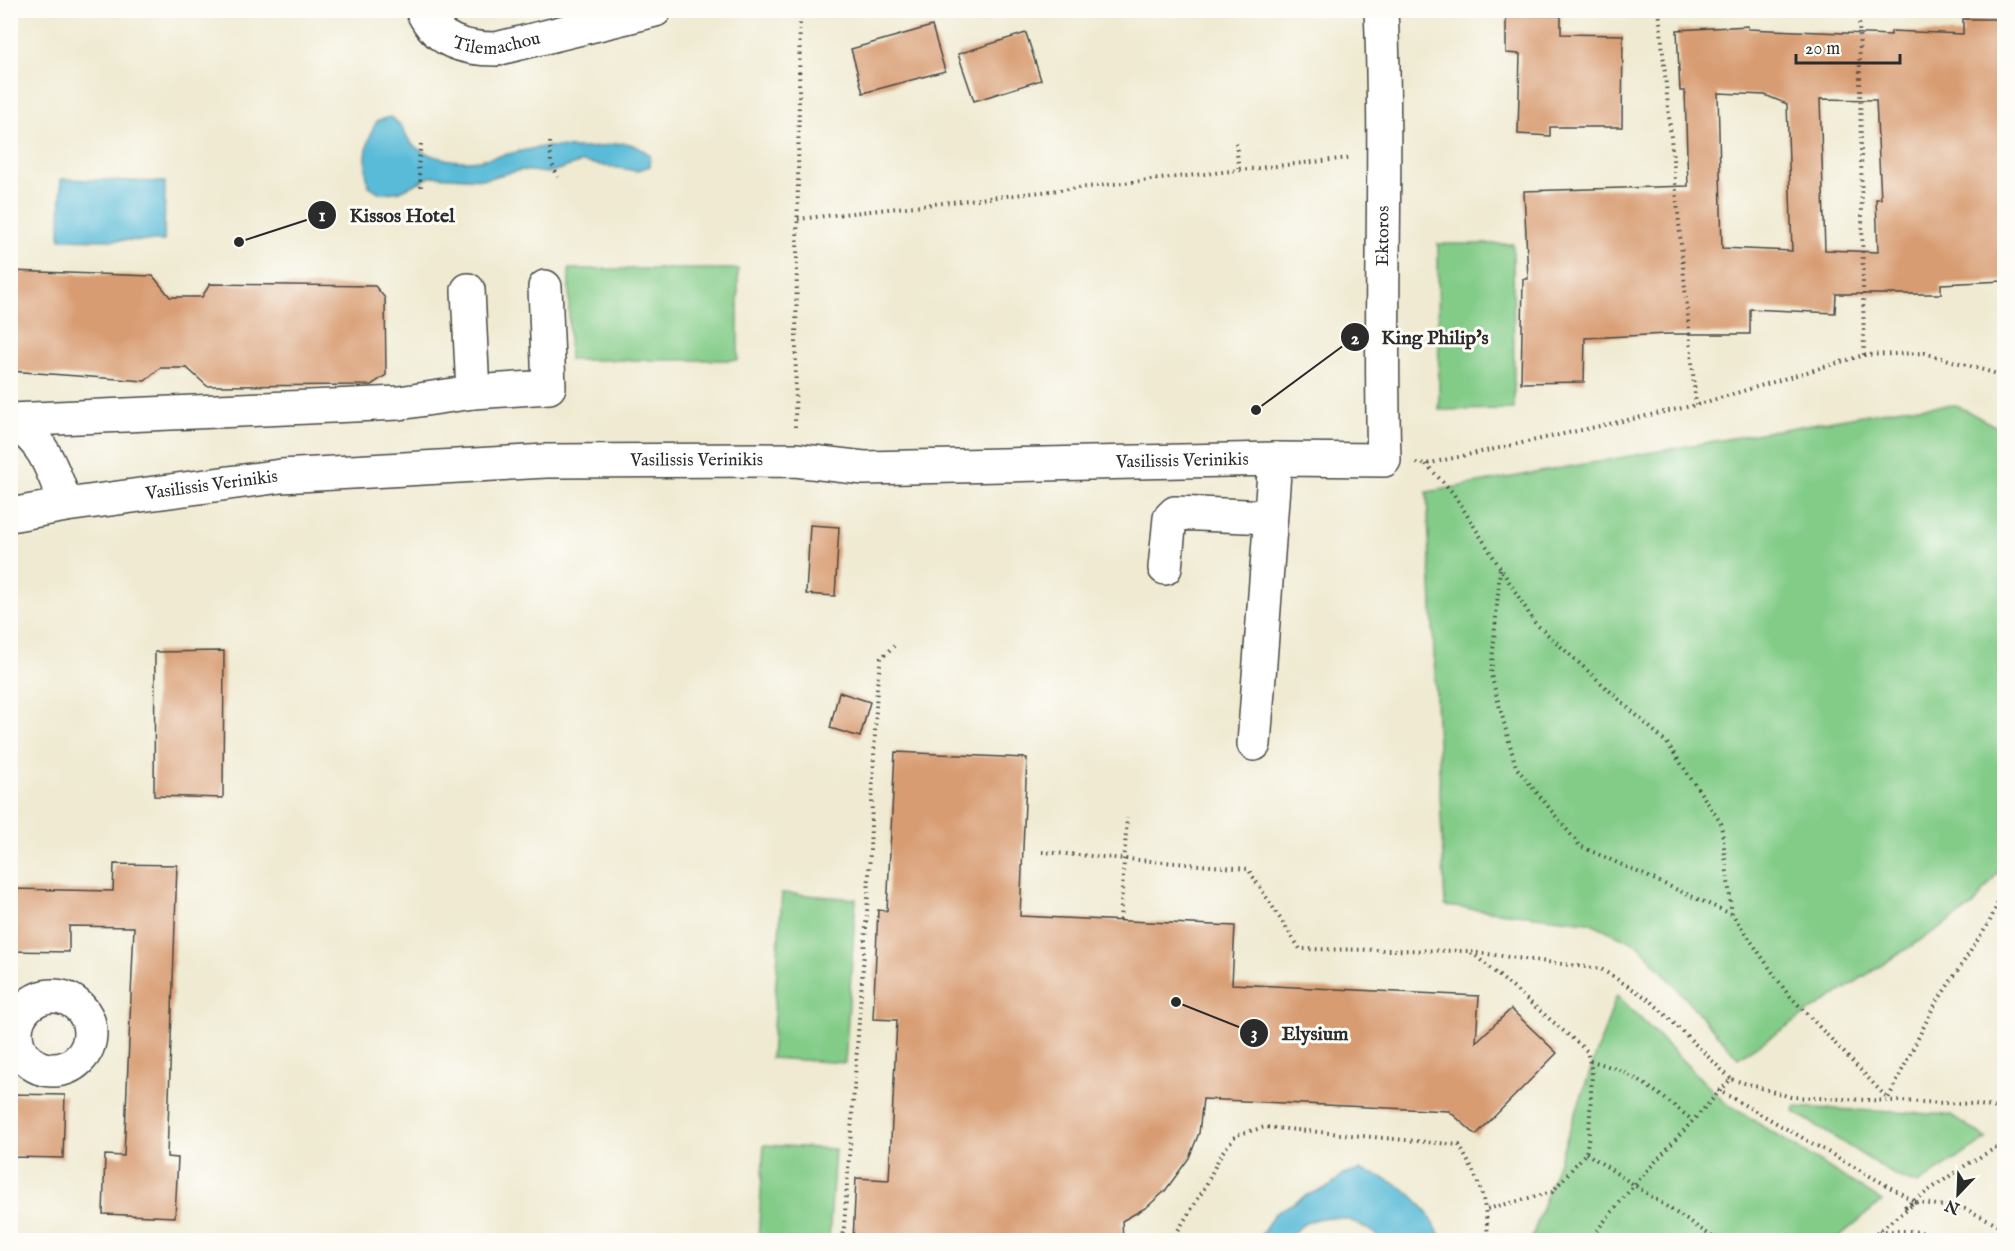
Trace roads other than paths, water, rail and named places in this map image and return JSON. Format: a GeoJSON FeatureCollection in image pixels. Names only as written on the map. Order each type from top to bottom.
{"type":"FeatureCollection","features":[{"type":"Feature","properties":{"kind":"street","name":"Tilemachou"},"geometry":{"type":"LineString","coordinates":[[422,10],[435,30],[444,38],[474,48],[485,49],[496,49],[656,10]]}},
{"type":"Feature","properties":{"kind":"street","name":"Ektoros"},"geometry":{"type":"LineString","coordinates":[[1381,10],[1383,155],[1381,325],[1384,460]]}},
{"type":"Feature","properties":{"kind":"street"},"geometry":{"type":"LineString","coordinates":[[10,421],[399,403],[473,392],[549,387],[545,287]]}},
{"type":"Feature","properties":{"kind":"street"},"geometry":{"type":"LineString","coordinates":[[468,290],[473,392]]}},
{"type":"Feature","properties":{"kind":"street"},"geometry":{"type":"LineString","coordinates":[[10,421],[26,429],[37,440],[66,505]]}},
{"type":"Feature","properties":{"kind":"street","name":"Vasilissis Verinikis"},"geometry":{"type":"LineString","coordinates":[[10,515],[66,505],[281,476],[546,460],[795,460],[864,468],[1275,459],[1384,460]]}},
{"type":"Feature","properties":{"kind":"street"},"geometry":{"type":"LineString","coordinates":[[1254,744],[1275,459]]}},
{"type":"Feature","properties":{"kind":"street"},"geometry":{"type":"LineString","coordinates":[[1165,568],[1170,518],[1175,513],[1270,517]]}},
{"type":"Feature","properties":{"kind":"water"},"geometry":{"type":"Polygon","coordinates":[[[390,117],[400,125],[415,147],[445,159],[482,160],[544,147],[586,148],[626,143],[650,155],[650,166],[636,171],[582,162],[548,173],[521,170],[485,179],[432,176],[398,192],[380,193],[368,185],[366,152],[377,121],[390,117]]]}},
{"type":"Feature","properties":{"kind":"water"},"geometry":{"type":"Polygon","coordinates":[[[61,179],[165,182],[164,241],[60,239],[61,179]]]}},
{"type":"Feature","properties":{"kind":"water"},"geometry":{"type":"Polygon","coordinates":[[[1360,1170],[1388,1180],[1410,1194],[1428,1214],[1442,1240],[1382,1240],[1365,1227],[1335,1217],[1304,1224],[1282,1240],[1258,1240],[1274,1214],[1307,1195],[1331,1186],[1342,1175],[1360,1170]]]}},
{"type":"Feature","properties":{"kind":"place","name":"Kissos Hotel"},"geometry":{"type":"Point","coordinates":[239,242]}},
{"type":"Feature","properties":{"kind":"place","name":"King Philip's"},"geometry":{"type":"Point","coordinates":[1256,410]}},
{"type":"Feature","properties":{"kind":"place","name":"Elysium"},"geometry":{"type":"Point","coordinates":[1176,1002]}}]}
